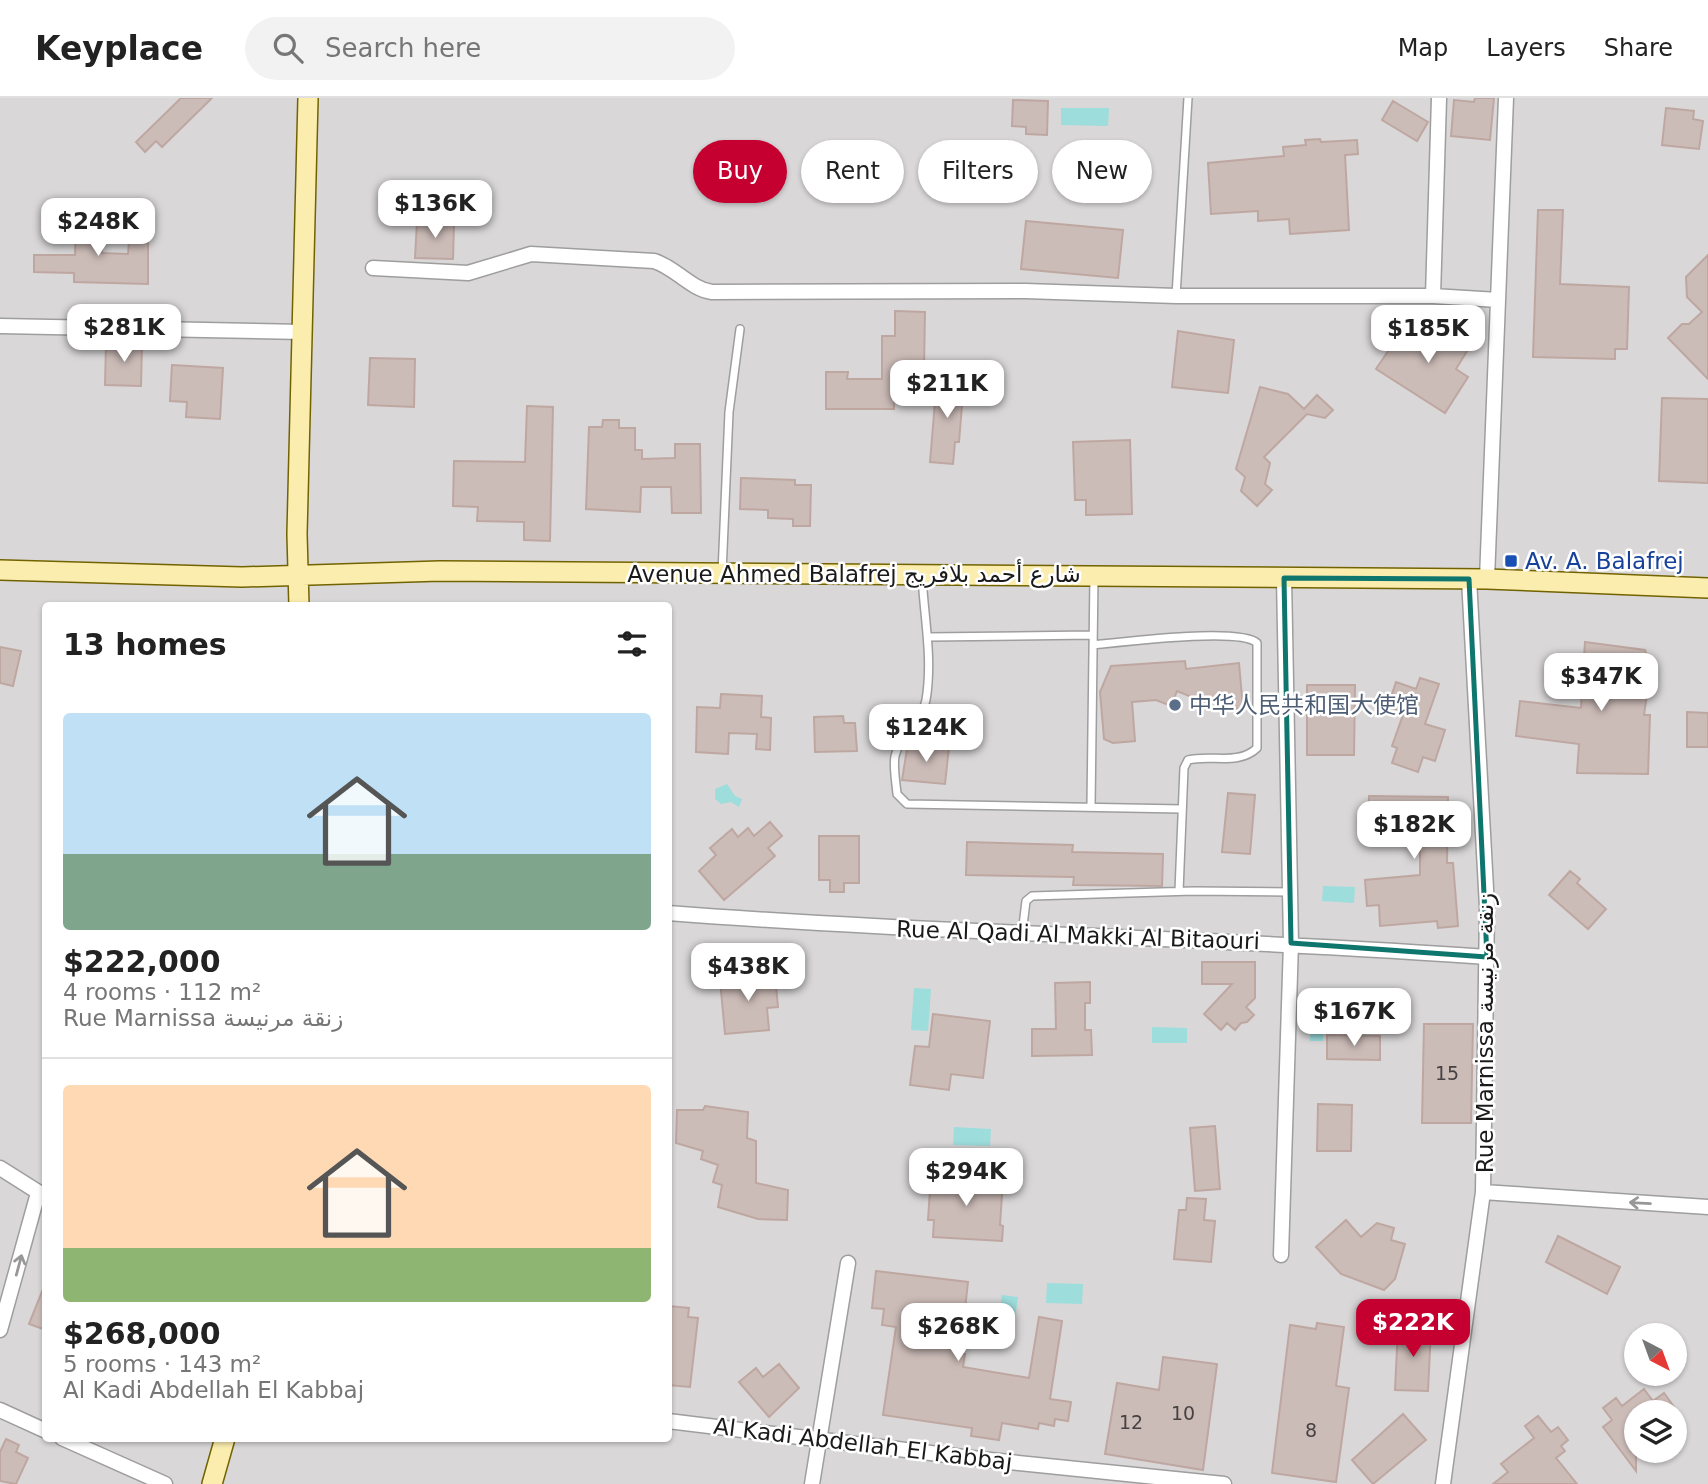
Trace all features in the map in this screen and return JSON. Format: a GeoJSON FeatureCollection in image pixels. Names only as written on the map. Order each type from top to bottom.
{"type":"FeatureCollection","features":[{"type":"Feature","properties":{"kind":"main road"},"geometry":{"type":"LineString","coordinates":[[299,602],[308,98]]}},
{"type":"Feature","properties":{"kind":"main road","name":"Avenue Ahmed Balafrej شارع أحمد بلافريج"},"geometry":{"type":"LineString","coordinates":[[0,570],[298,576],[440,571],[1478,579],[1708,588]]}},
{"type":"Feature","properties":{"kind":"main road"},"geometry":{"type":"LineString","coordinates":[[212,1484],[224,1442]]}},
{"type":"Feature","properties":{"kind":"street"},"geometry":{"type":"LineString","coordinates":[[1433,296],[1439,98]]}},
{"type":"Feature","properties":{"kind":"street","name":"Rue Marnissa زنقة مرنيسة"},"geometry":{"type":"LineString","coordinates":[[1443,1484],[1483,1192],[1487,957],[1478,579],[1498,300],[1506,98]]}},
{"type":"Feature","properties":{"kind":"street"},"geometry":{"type":"LineString","coordinates":[[373,268],[468,273],[520,256],[559,255],[654,261],[668,266],[701,290],[712,292],[1025,291],[1176,296],[1433,296],[1498,300]]}},
{"type":"Feature","properties":{"kind":"street"},"geometry":{"type":"LineString","coordinates":[[0,326],[304,331]]}},
{"type":"Feature","properties":{"kind":"street"},"geometry":{"type":"LineString","coordinates":[[1282,1255],[1291,943],[1284,578]]}},
{"type":"Feature","properties":{"kind":"street","name":"Rue Al Qadi Al Makki Al Bitaouri"},"geometry":{"type":"LineString","coordinates":[[672,914],[1022,934],[1291,943],[1487,957]]}},
{"type":"Feature","properties":{"kind":"street"},"geometry":{"type":"LineString","coordinates":[[0,1168],[42,1195],[0,1330]]}},
{"type":"Feature","properties":{"kind":"street"},"geometry":{"type":"LineString","coordinates":[[1483,1192],[1708,1207]]}},
{"type":"Feature","properties":{"kind":"street"},"geometry":{"type":"LineString","coordinates":[[812,1484],[848,1263]]}},
{"type":"Feature","properties":{"kind":"street"},"geometry":{"type":"LineString","coordinates":[[0,1409],[42,1429]]}},
{"type":"Feature","properties":{"kind":"street","name":"Al Kadi Abdellah El Kabbaj"},"geometry":{"type":"LineString","coordinates":[[672,1422],[1224,1484]]}},
{"type":"Feature","properties":{"kind":"street"},"geometry":{"type":"LineString","coordinates":[[71,1442],[165,1484]]}},
{"type":"Feature","properties":{"kind":"lane"},"geometry":{"type":"LineString","coordinates":[[1176,296],[1188,98]]}},
{"type":"Feature","properties":{"kind":"lane"},"geometry":{"type":"LineString","coordinates":[[722,573],[729,412],[740,330]]}},
{"type":"Feature","properties":{"kind":"lane"},"geometry":{"type":"LineString","coordinates":[[922,575],[929,637],[926,697],[923,711],[901,741],[895,757],[897,794],[907,804],[929,807],[1091,806],[1182,809]]}},
{"type":"Feature","properties":{"kind":"lane"},"geometry":{"type":"LineString","coordinates":[[1091,806],[1094,576]]}},
{"type":"Feature","properties":{"kind":"lane"},"geometry":{"type":"LineString","coordinates":[[929,637],[1092,635]]}},
{"type":"Feature","properties":{"kind":"lane"},"geometry":{"type":"LineString","coordinates":[[1093,645],[1223,636],[1251,637],[1257,642],[1257,748],[1238,759],[1200,757],[1188,760],[1182,809],[1180,891]]}},
{"type":"Feature","properties":{"kind":"lane"},"geometry":{"type":"LineString","coordinates":[[1022,934],[1026,901],[1032,896],[1180,891],[1291,892]]}},
{"type":"Feature","properties":{"kind":"highlighted area"},"geometry":{"type":"Polygon","coordinates":[[[1284,578],[1469,579],[1487,957],[1291,943],[1284,578]]]}},
{"type":"Feature","properties":{"kind":"shaded area"},"geometry":{"type":"Polygon","coordinates":[[[0,98],[1708,98],[1708,1484],[0,1484],[0,98]]]}},
{"type":"Feature","properties":{"kind":"water"},"geometry":{"type":"Polygon","coordinates":[[[1061,108],[1109,108],[1108,126],[1061,125],[1061,108]]]}},
{"type":"Feature","properties":{"kind":"water"},"geometry":{"type":"Polygon","coordinates":[[[727,784],[735,796],[742,799],[739,807],[731,802],[721,804],[715,799],[715,789],[727,784]]]}},
{"type":"Feature","properties":{"kind":"water"},"geometry":{"type":"Polygon","coordinates":[[[1323,886],[1355,887],[1354,903],[1322,901],[1323,886]]]}},
{"type":"Feature","properties":{"kind":"water"},"geometry":{"type":"Polygon","coordinates":[[[914,988],[931,989],[928,1031],[911,1030],[914,988]]]}},
{"type":"Feature","properties":{"kind":"water"},"geometry":{"type":"Polygon","coordinates":[[[1311,1008],[1324,1009],[1323,1041],[1310,1041],[1311,1008]]]}},
{"type":"Feature","properties":{"kind":"water"},"geometry":{"type":"Polygon","coordinates":[[[1152,1027],[1187,1028],[1187,1043],[1152,1043],[1152,1027]]]}},
{"type":"Feature","properties":{"kind":"water"},"geometry":{"type":"Polygon","coordinates":[[[954,1127],[991,1129],[990,1146],[953,1145],[954,1127]]]}},
{"type":"Feature","properties":{"kind":"water"},"geometry":{"type":"Polygon","coordinates":[[[1047,1283],[1083,1284],[1082,1304],[1046,1303],[1047,1283]]]}},
{"type":"Feature","properties":{"kind":"water"},"geometry":{"type":"Polygon","coordinates":[[[1002,1295],[1018,1297],[1014,1324],[998,1321],[1002,1295]]]}},
{"type":"Feature","properties":{"kind":"building"},"geometry":{"type":"Polygon","coordinates":[[[181,98],[212,98],[162,147],[156,141],[145,152],[136,142],[181,98]]]}},
{"type":"Feature","properties":{"kind":"building"},"geometry":{"type":"Polygon","coordinates":[[[1475,98],[1494,98],[1490,140],[1451,136],[1454,100],[1474,102],[1475,98]]]}},
{"type":"Feature","properties":{"kind":"building"},"geometry":{"type":"Polygon","coordinates":[[[1013,100],[1048,101],[1047,135],[1026,134],[1026,127],[1012,126],[1013,100]]]}},
{"type":"Feature","properties":{"kind":"building"},"geometry":{"type":"Polygon","coordinates":[[[1393,101],[1428,122],[1417,141],[1382,120],[1393,101]]]}},
{"type":"Feature","properties":{"kind":"building"},"geometry":{"type":"Polygon","coordinates":[[[1666,108],[1694,111],[1693,119],[1703,121],[1699,149],[1662,145],[1666,108]]]}},
{"type":"Feature","properties":{"kind":"building"},"geometry":{"type":"Polygon","coordinates":[[[1320,139],[1321,142],[1357,140],[1358,154],[1345,155],[1349,230],[1290,234],[1289,219],[1258,221],[1258,211],[1211,214],[1208,163],[1284,156],[1283,147],[1306,145],[1305,140],[1320,139]]]}},
{"type":"Feature","properties":{"kind":"building"},"geometry":{"type":"Polygon","coordinates":[[[1538,210],[1563,210],[1560,284],[1629,287],[1627,349],[1615,349],[1615,359],[1533,357],[1538,210]]]}},
{"type":"Feature","properties":{"kind":"building"},"geometry":{"type":"Polygon","coordinates":[[[76,217],[103,217],[102,253],[128,254],[129,240],[148,240],[148,284],[74,282],[74,273],[34,272],[34,255],[75,255],[76,217]]]}},
{"type":"Feature","properties":{"kind":"building"},"geometry":{"type":"Polygon","coordinates":[[[417,221],[454,223],[453,259],[415,258],[417,221]]]}},
{"type":"Feature","properties":{"kind":"building"},"geometry":{"type":"Polygon","coordinates":[[[1026,221],[1123,230],[1118,278],[1021,269],[1026,221]]]}},
{"type":"Feature","properties":{"kind":"building"},"geometry":{"type":"Polygon","coordinates":[[[1708,255],[1708,379],[1668,338],[1682,324],[1689,324],[1702,312],[1687,297],[1686,277],[1708,255]]]}},
{"type":"Feature","properties":{"kind":"building"},"geometry":{"type":"Polygon","coordinates":[[[895,311],[925,312],[924,367],[895,367],[894,409],[826,409],[826,372],[848,372],[847,379],[882,379],[882,336],[895,336],[895,311]]]}},
{"type":"Feature","properties":{"kind":"building"},"geometry":{"type":"Polygon","coordinates":[[[1441,319],[1463,333],[1456,344],[1467,351],[1456,369],[1468,377],[1445,413],[1376,369],[1397,338],[1411,347],[1425,326],[1433,331],[1441,319]]]}},
{"type":"Feature","properties":{"kind":"building"},"geometry":{"type":"Polygon","coordinates":[[[1178,331],[1234,340],[1228,393],[1172,387],[1178,331]]]}},
{"type":"Feature","properties":{"kind":"building"},"geometry":{"type":"Polygon","coordinates":[[[106,343],[142,344],[141,386],[105,385],[106,343]]]}},
{"type":"Feature","properties":{"kind":"building"},"geometry":{"type":"Polygon","coordinates":[[[370,358],[415,359],[414,407],[368,405],[370,358]]]}},
{"type":"Feature","properties":{"kind":"building"},"geometry":{"type":"Polygon","coordinates":[[[172,365],[223,368],[220,419],[186,417],[187,402],[170,401],[172,365]]]}},
{"type":"Feature","properties":{"kind":"building"},"geometry":{"type":"Polygon","coordinates":[[[937,378],[964,380],[959,442],[955,442],[953,464],[930,462],[937,378]]]}},
{"type":"Feature","properties":{"kind":"building"},"geometry":{"type":"Polygon","coordinates":[[[1260,387],[1288,394],[1304,409],[1317,395],[1333,410],[1325,418],[1307,414],[1264,457],[1270,463],[1265,484],[1272,490],[1257,506],[1241,491],[1245,477],[1236,469],[1260,387]]]}},
{"type":"Feature","properties":{"kind":"building"},"geometry":{"type":"Polygon","coordinates":[[[1662,398],[1708,399],[1708,483],[1659,481],[1662,398]]]}},
{"type":"Feature","properties":{"kind":"building"},"geometry":{"type":"Polygon","coordinates":[[[527,406],[553,407],[550,541],[524,540],[524,522],[477,521],[478,507],[453,506],[454,461],[525,462],[527,406]]]}},
{"type":"Feature","properties":{"kind":"building"},"geometry":{"type":"Polygon","coordinates":[[[603,420],[619,420],[619,428],[635,428],[635,450],[642,450],[642,459],[675,458],[675,444],[700,444],[701,513],[672,513],[671,487],[641,487],[640,512],[586,509],[589,427],[602,427],[603,420]]]}},
{"type":"Feature","properties":{"kind":"building"},"geometry":{"type":"Polygon","coordinates":[[[1130,440],[1132,514],[1086,515],[1086,500],[1075,500],[1073,442],[1130,440]]]}},
{"type":"Feature","properties":{"kind":"building"},"geometry":{"type":"Polygon","coordinates":[[[741,478],[795,480],[795,485],[811,485],[810,526],[793,526],[793,519],[768,518],[768,510],[740,509],[741,478]]]}},
{"type":"Feature","properties":{"kind":"building"},"geometry":{"type":"Polygon","coordinates":[[[1585,642],[1645,650],[1651,667],[1644,715],[1650,715],[1648,774],[1577,773],[1579,744],[1516,736],[1520,701],[1581,708],[1585,642]]]}},
{"type":"Feature","properties":{"kind":"building"},"geometry":{"type":"Polygon","coordinates":[[[0,647],[21,651],[13,686],[0,683],[0,647]]]}},
{"type":"Feature","properties":{"kind":"building"},"geometry":{"type":"Polygon","coordinates":[[[1185,661],[1186,669],[1239,663],[1243,708],[1221,710],[1220,701],[1204,702],[1177,691],[1171,706],[1156,700],[1132,702],[1135,741],[1113,743],[1104,739],[1100,692],[1111,666],[1185,661]]]}},
{"type":"Feature","properties":{"kind":"building"},"geometry":{"type":"Polygon","coordinates":[[[1420,678],[1439,684],[1425,724],[1445,730],[1435,761],[1423,757],[1418,772],[1392,763],[1397,748],[1392,746],[1404,712],[1388,706],[1396,682],[1416,689],[1420,678]]]}},
{"type":"Feature","properties":{"kind":"building"},"geometry":{"type":"Polygon","coordinates":[[[1307,685],[1355,685],[1354,755],[1307,755],[1307,685]]]}},
{"type":"Feature","properties":{"kind":"building"},"geometry":{"type":"Polygon","coordinates":[[[721,694],[762,696],[761,717],[771,718],[770,750],[756,749],[757,734],[729,733],[728,754],[696,752],[697,707],[720,708],[721,694]]]}},
{"type":"Feature","properties":{"kind":"building"},"geometry":{"type":"Polygon","coordinates":[[[1687,712],[1708,713],[1708,747],[1687,747],[1687,712]]]}},
{"type":"Feature","properties":{"kind":"building"},"geometry":{"type":"Polygon","coordinates":[[[843,716],[844,723],[855,723],[857,751],[815,752],[814,717],[843,716]]]}},
{"type":"Feature","properties":{"kind":"building"},"geometry":{"type":"Polygon","coordinates":[[[908,743],[949,747],[945,784],[902,780],[908,743]]]}},
{"type":"Feature","properties":{"kind":"building"},"geometry":{"type":"Polygon","coordinates":[[[1228,793],[1255,795],[1250,854],[1222,852],[1228,793]]]}},
{"type":"Feature","properties":{"kind":"building"},"geometry":{"type":"Polygon","coordinates":[[[1369,796],[1448,797],[1447,863],[1453,863],[1458,926],[1438,928],[1437,921],[1380,926],[1379,905],[1367,906],[1365,880],[1420,875],[1420,844],[1368,843],[1369,796]]]}},
{"type":"Feature","properties":{"kind":"building"},"geometry":{"type":"Polygon","coordinates":[[[770,822],[782,836],[768,848],[775,856],[724,900],[699,871],[716,855],[710,848],[732,829],[738,837],[748,828],[754,836],[770,822]]]}},
{"type":"Feature","properties":{"kind":"building"},"geometry":{"type":"Polygon","coordinates":[[[819,836],[859,836],[859,883],[844,883],[844,892],[830,892],[830,880],[819,880],[819,836]]]}},
{"type":"Feature","properties":{"kind":"building"},"geometry":{"type":"Polygon","coordinates":[[[967,842],[1073,845],[1072,852],[1163,854],[1162,886],[1073,885],[1074,877],[966,875],[967,842]]]}},
{"type":"Feature","properties":{"kind":"building"},"geometry":{"type":"Polygon","coordinates":[[[1570,871],[1580,879],[1577,883],[1606,909],[1588,929],[1549,895],[1570,871]]]}},
{"type":"Feature","properties":{"kind":"building"},"geometry":{"type":"Polygon","coordinates":[[[1202,962],[1255,962],[1255,998],[1246,1007],[1254,1015],[1235,1030],[1227,1023],[1221,1030],[1204,1014],[1232,984],[1202,984],[1202,962]]]}},
{"type":"Feature","properties":{"kind":"building"},"geometry":{"type":"Polygon","coordinates":[[[775,975],[778,1007],[767,1008],[769,1030],[725,1034],[720,980],[775,975]]]}},
{"type":"Feature","properties":{"kind":"building"},"geometry":{"type":"Polygon","coordinates":[[[1090,982],[1090,1003],[1085,1003],[1085,1030],[1091,1030],[1092,1055],[1032,1056],[1032,1029],[1056,1029],[1055,983],[1090,982]]]}},
{"type":"Feature","properties":{"kind":"building"},"geometry":{"type":"Polygon","coordinates":[[[933,1014],[990,1021],[983,1078],[951,1074],[949,1090],[910,1085],[915,1046],[929,1047],[933,1014]]]}},
{"type":"Feature","properties":{"kind":"building"},"geometry":{"type":"Polygon","coordinates":[[[1424,1024],[1473,1024],[1471,1123],[1422,1123],[1424,1024]]]}},
{"type":"Feature","properties":{"kind":"building"},"geometry":{"type":"Polygon","coordinates":[[[1327,1035],[1380,1036],[1380,1060],[1327,1059],[1327,1035]]]}},
{"type":"Feature","properties":{"kind":"building"},"geometry":{"type":"Polygon","coordinates":[[[1318,1104],[1352,1105],[1351,1151],[1317,1151],[1318,1104]]]}},
{"type":"Feature","properties":{"kind":"building"},"geometry":{"type":"Polygon","coordinates":[[[705,1106],[748,1112],[747,1138],[756,1141],[756,1183],[788,1190],[787,1220],[758,1219],[718,1207],[722,1185],[713,1182],[718,1165],[701,1159],[703,1151],[676,1143],[677,1110],[703,1110],[705,1106]]]}},
{"type":"Feature","properties":{"kind":"building"},"geometry":{"type":"Polygon","coordinates":[[[1215,1126],[1220,1189],[1195,1191],[1190,1128],[1215,1126]]]}},
{"type":"Feature","properties":{"kind":"building"},"geometry":{"type":"Polygon","coordinates":[[[931,1175],[1003,1180],[1000,1225],[1003,1226],[1002,1241],[933,1237],[934,1220],[928,1220],[931,1175]]]}},
{"type":"Feature","properties":{"kind":"building"},"geometry":{"type":"Polygon","coordinates":[[[1187,1198],[1206,1199],[1204,1220],[1215,1221],[1211,1262],[1174,1259],[1179,1210],[1186,1210],[1187,1198]]]}},
{"type":"Feature","properties":{"kind":"building"},"geometry":{"type":"Polygon","coordinates":[[[1346,1220],[1361,1237],[1377,1223],[1394,1228],[1391,1240],[1405,1244],[1395,1279],[1384,1290],[1341,1274],[1316,1247],[1346,1220]]]}},
{"type":"Feature","properties":{"kind":"building"},"geometry":{"type":"Polygon","coordinates":[[[1558,1236],[1620,1267],[1607,1294],[1546,1262],[1558,1236]]]}},
{"type":"Feature","properties":{"kind":"building"},"geometry":{"type":"Polygon","coordinates":[[[876,1271],[968,1282],[960,1354],[965,1354],[963,1367],[1029,1378],[1039,1317],[1062,1321],[1050,1399],[1071,1402],[1068,1421],[1055,1419],[1054,1426],[1039,1423],[1038,1429],[1002,1423],[999,1440],[971,1436],[972,1428],[883,1415],[896,1327],[882,1325],[884,1309],[872,1308],[876,1271]]]}},
{"type":"Feature","properties":{"kind":"building"},"geometry":{"type":"Polygon","coordinates":[[[42,1292],[42,1329],[29,1324],[42,1292]]]}},
{"type":"Feature","properties":{"kind":"building"},"geometry":{"type":"Polygon","coordinates":[[[672,1306],[689,1308],[688,1317],[698,1318],[690,1387],[672,1385],[672,1306]]]}},
{"type":"Feature","properties":{"kind":"building"},"geometry":{"type":"Polygon","coordinates":[[[1317,1323],[1344,1327],[1336,1386],[1349,1388],[1336,1482],[1272,1473],[1290,1325],[1316,1329],[1317,1323]]]}},
{"type":"Feature","properties":{"kind":"building"},"geometry":{"type":"Polygon","coordinates":[[[1398,1328],[1431,1329],[1428,1391],[1395,1390],[1398,1328]]]}},
{"type":"Feature","properties":{"kind":"building"},"geometry":{"type":"Polygon","coordinates":[[[1163,1357],[1217,1364],[1203,1470],[1105,1454],[1117,1383],[1159,1390],[1163,1357]]]}},
{"type":"Feature","properties":{"kind":"building"},"geometry":{"type":"Polygon","coordinates":[[[779,1364],[799,1388],[769,1417],[739,1382],[756,1368],[763,1377],[779,1364]]]}},
{"type":"Feature","properties":{"kind":"building"},"geometry":{"type":"Polygon","coordinates":[[[1644,1389],[1652,1400],[1630,1400],[1644,1389]]]}},
{"type":"Feature","properties":{"kind":"building"},"geometry":{"type":"Polygon","coordinates":[[[1664,1393],[1669,1400],[1654,1400],[1664,1393]]]}},
{"type":"Feature","properties":{"kind":"building"},"geometry":{"type":"Polygon","coordinates":[[[1616,1398],[1622,1406],[1624,1404],[1624,1455],[1603,1427],[1612,1420],[1603,1408],[1616,1398]]]}},
{"type":"Feature","properties":{"kind":"building"},"geometry":{"type":"Polygon","coordinates":[[[1403,1414],[1426,1440],[1373,1484],[1352,1460],[1403,1414]]]}},
{"type":"Feature","properties":{"kind":"building"},"geometry":{"type":"Polygon","coordinates":[[[1538,1416],[1551,1432],[1558,1427],[1568,1440],[1561,1446],[1565,1451],[1556,1458],[1577,1484],[1493,1484],[1508,1472],[1501,1464],[1534,1438],[1525,1426],[1538,1416]]]}},
{"type":"Feature","properties":{"kind":"building"},"geometry":{"type":"Polygon","coordinates":[[[6,1439],[19,1445],[16,1452],[28,1458],[16,1484],[0,1481],[0,1452],[6,1439]]]}},
{"type":"Feature","properties":{"kind":"place","name":"Av. A. Balafrej"},"geometry":{"type":"Point","coordinates":[1511,561]}},
{"type":"Feature","properties":{"kind":"place","name":"中华人民共和国大使馆"},"geometry":{"type":"Point","coordinates":[1175,705]}}]}
